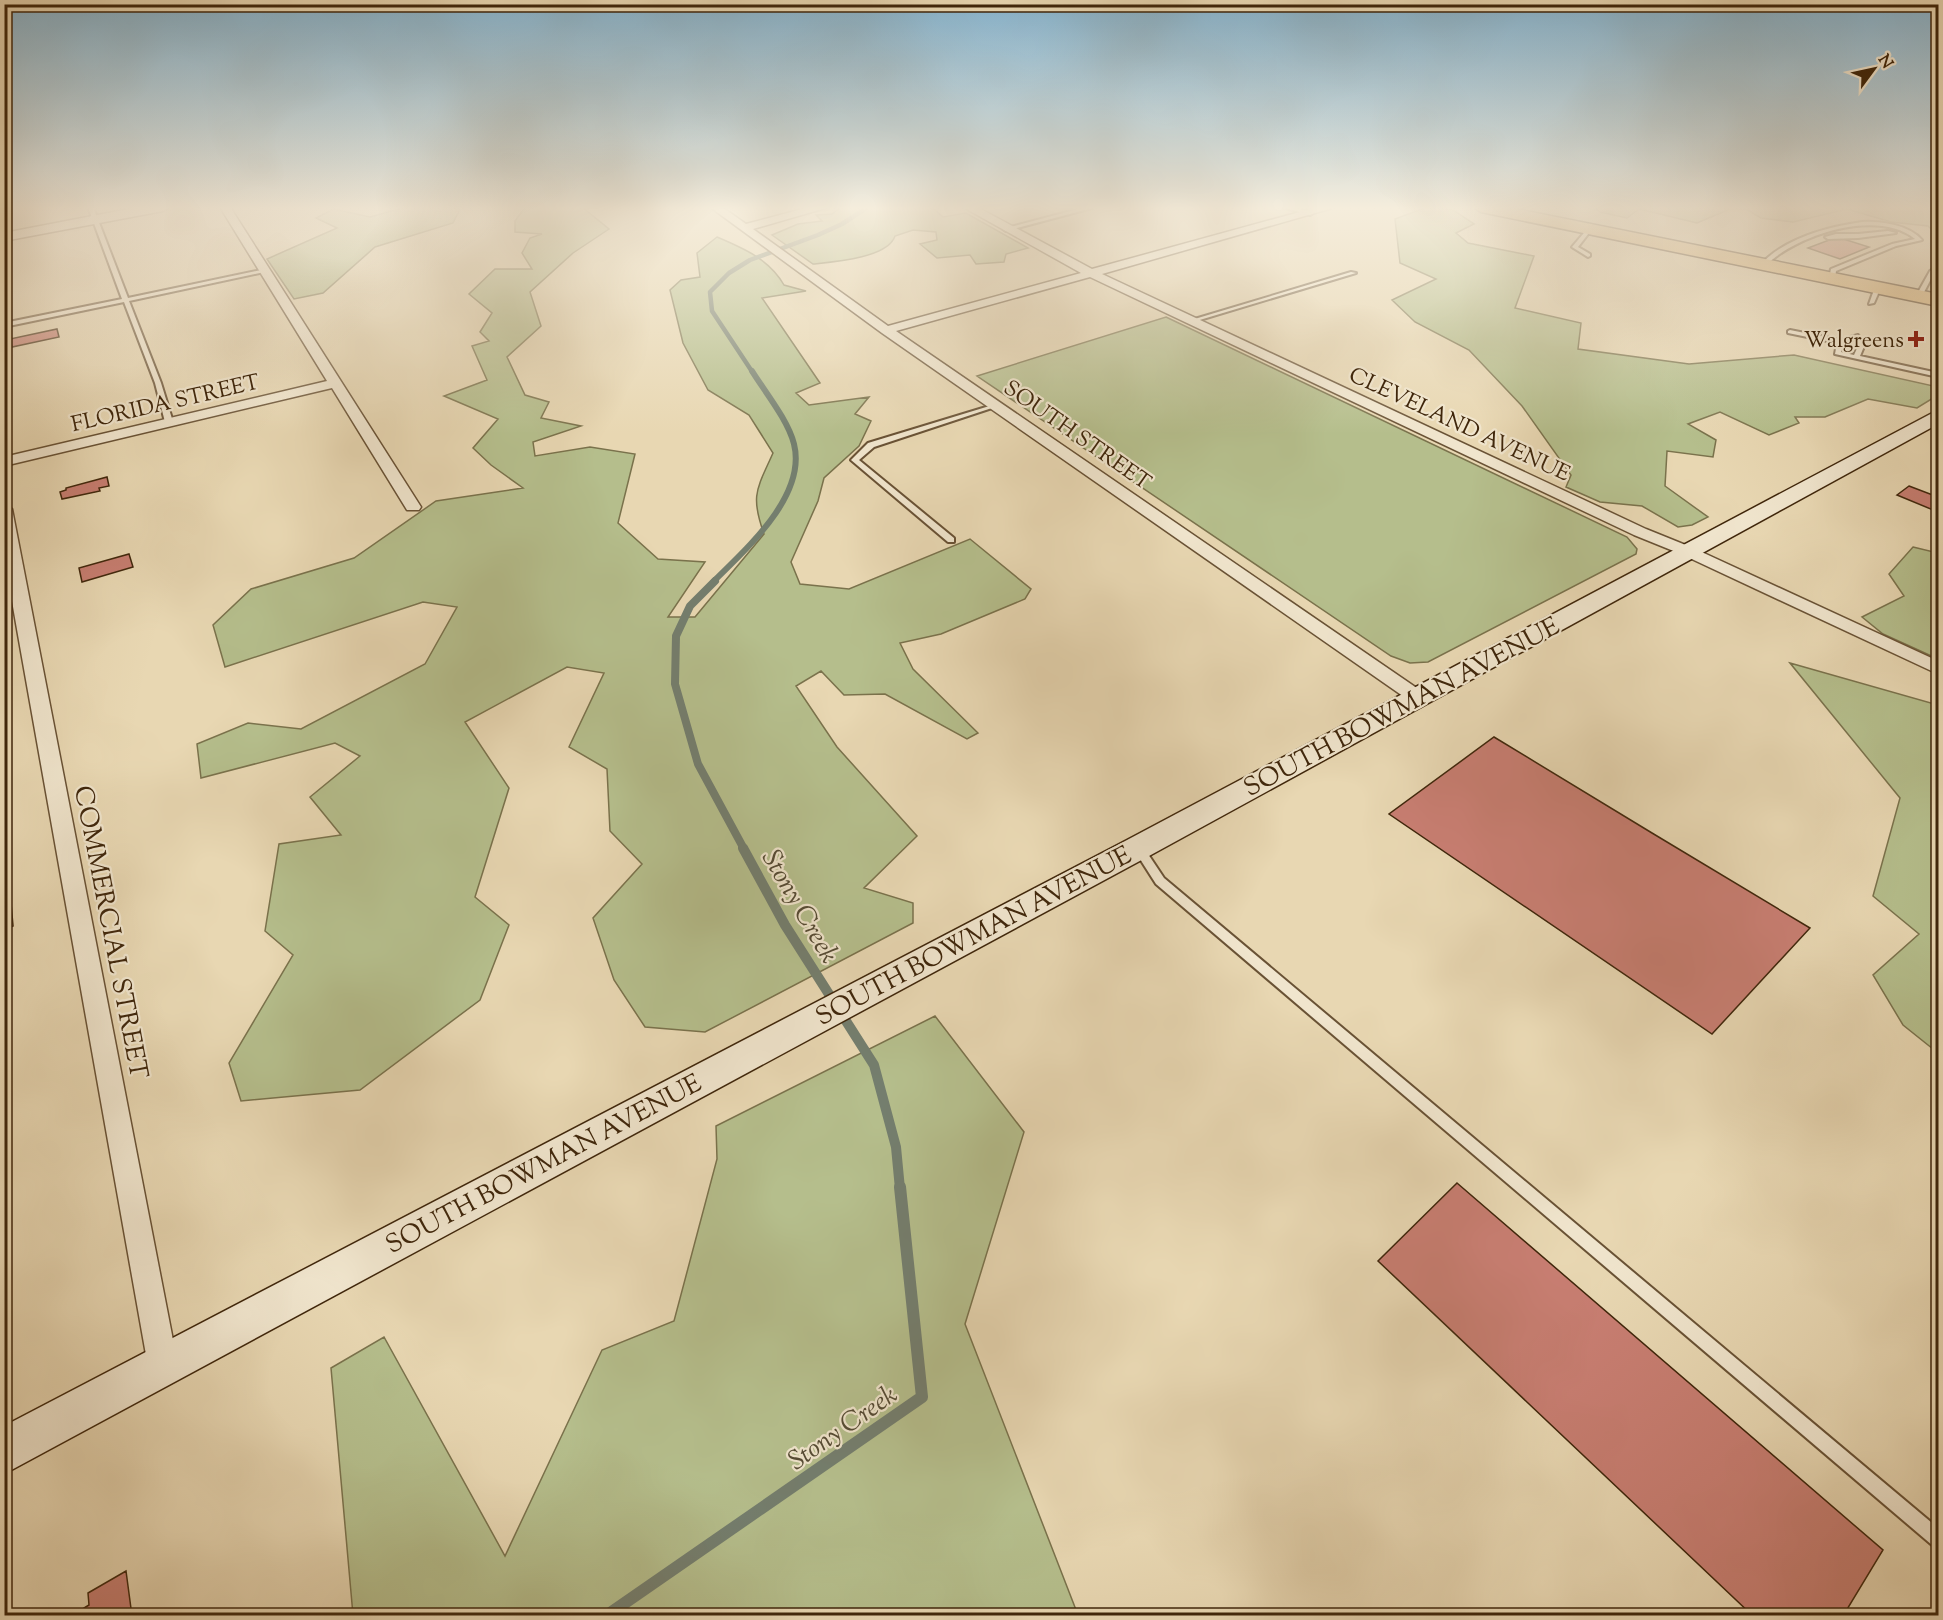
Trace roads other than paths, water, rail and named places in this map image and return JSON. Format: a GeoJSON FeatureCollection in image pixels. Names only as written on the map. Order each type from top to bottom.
{"type":"FeatureCollection","features":[{"type":"Feature","properties":{"kind":"main road"},"geometry":{"type":"LineString","coordinates":[[1843,283],[1874,295],[1919,296],[1938,300]]}},
{"type":"Feature","properties":{"kind":"main road","name":"SOUTH BOWMAN AVENUE"},"geometry":{"type":"LineString","coordinates":[[4,1450],[1138,848],[1938,416]]}},
{"type":"Feature","properties":{"kind":"street"},"geometry":{"type":"LineString","coordinates":[[273,283],[413,507]]}},
{"type":"Feature","properties":{"kind":"street","name":"SOUTH STREET"},"geometry":{"type":"LineString","coordinates":[[820,283],[1417,697]]}},
{"type":"Feature","properties":{"kind":"street"},"geometry":{"type":"LineString","coordinates":[[886,330],[1060,283]]}},
{"type":"Feature","properties":{"kind":"street","name":"CLEVELAND AVENUE"},"geometry":{"type":"LineString","coordinates":[[1110,283],[1629,527],[1688,551],[1938,668]]}},
{"type":"Feature","properties":{"kind":"street","name":"FLORIDA STREET"},"geometry":{"type":"LineString","coordinates":[[4,462],[336,383]]}},
{"type":"Feature","properties":{"kind":"street","name":"COMMERCIAL STREET"},"geometry":{"type":"LineString","coordinates":[[4,509],[164,1366]]}},
{"type":"Feature","properties":{"kind":"lane"},"geometry":{"type":"LineString","coordinates":[[118,283],[158,383],[169,422]]}},
{"type":"Feature","properties":{"kind":"lane"},"geometry":{"type":"LineString","coordinates":[[4,325],[209,283]]}},
{"type":"Feature","properties":{"kind":"lane"},"geometry":{"type":"LineString","coordinates":[[1191,321],[1321,283]]}},
{"type":"Feature","properties":{"kind":"lane"},"geometry":{"type":"LineString","coordinates":[[1919,296],[1926,283]]}},
{"type":"Feature","properties":{"kind":"lane"},"geometry":{"type":"LineString","coordinates":[[1790,332],[1841,342],[1856,336],[1862,344],[1856,357]]}},
{"type":"Feature","properties":{"kind":"lane"},"geometry":{"type":"LineString","coordinates":[[1841,342],[1837,353],[1938,375]]}},
{"type":"Feature","properties":{"kind":"lane"},"geometry":{"type":"LineString","coordinates":[[951,540],[855,460],[872,445],[998,405]]}},
{"type":"Feature","properties":{"kind":"lane"},"geometry":{"type":"LineString","coordinates":[[1138,848],[1160,881],[1938,1539]]}},
{"type":"Feature","properties":{"kind":"waterway","name":"Stony Creek"},"geometry":{"type":"LineString","coordinates":[[719,283],[710,292],[712,311],[753,373]]}},
{"type":"Feature","properties":{"kind":"waterway","name":"Stony Creek"},"geometry":{"type":"LineString","coordinates":[[713,582],[757,538],[771,520],[783,502],[796,464],[794,444],[787,425],[752,371]]}},
{"type":"Feature","properties":{"kind":"waterway","name":"Stony Creek"},"geometry":{"type":"LineString","coordinates":[[715,581],[690,606],[676,636],[675,684],[698,764],[744,849]]}},
{"type":"Feature","properties":{"kind":"waterway","name":"Stony Creek"},"geometry":{"type":"LineString","coordinates":[[743,848],[785,925],[874,1065],[896,1147],[900,1189]]}},
{"type":"Feature","properties":{"kind":"waterway","name":"Stony Creek"},"geometry":{"type":"LineString","coordinates":[[606,1616],[922,1397],[900,1187]]}},
{"type":"Feature","properties":{"kind":"place","name":"Walgreens"},"geometry":{"type":"Point","coordinates":[1916,339]}}]}
